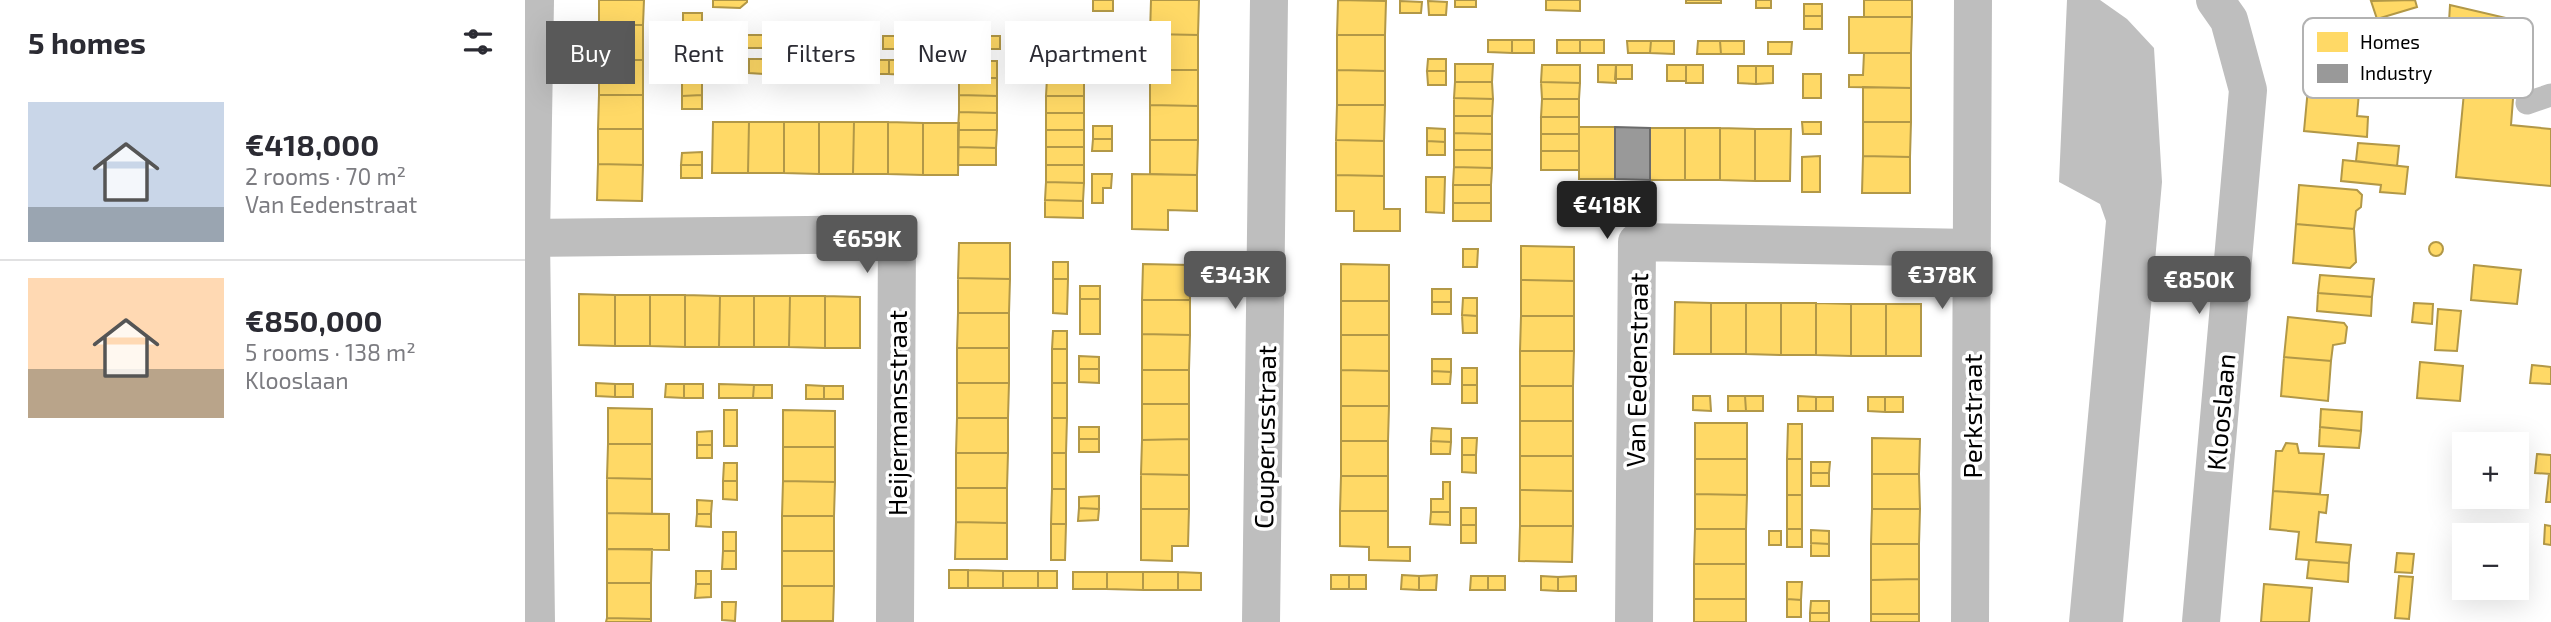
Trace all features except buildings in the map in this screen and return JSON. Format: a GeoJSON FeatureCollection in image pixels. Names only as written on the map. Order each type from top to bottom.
{"type":"FeatureCollection","features":[{"type":"Feature","properties":{"kind":"street"},"geometry":{"type":"LineString","coordinates":[[535,0],[528,238],[536,622]]}},
{"type":"Feature","properties":{"kind":"street","name":"Couperusstraat"},"geometry":{"type":"LineString","coordinates":[[1261,622],[1269,0]]}},
{"type":"Feature","properties":{"kind":"street","name":"Perkstraat"},"geometry":{"type":"LineString","coordinates":[[1970,622],[1973,0]]}},
{"type":"Feature","properties":{"kind":"street","name":"Klooslaan"},"geometry":{"type":"LineString","coordinates":[[2201,622],[2248,90],[2229,20],[2215,0]]}},
{"type":"Feature","properties":{"kind":"street","name":"Heijermansstraat"},"geometry":{"type":"LineString","coordinates":[[528,238],[897,234],[895,622]]}},
{"type":"Feature","properties":{"kind":"street","name":"Van Eedenstraat"},"geometry":{"type":"LineString","coordinates":[[1634,622],[1637,242],[1972,248]]}},
{"type":"Feature","properties":{"kind":"lane"},"geometry":{"type":"LineString","coordinates":[[2527,103],[2551,95]]}},
{"type":"Feature","properties":{"kind":"shaded area"},"geometry":{"type":"Polygon","coordinates":[[[2067,0],[2100,0],[2127,19],[2154,48],[2162,182],[2123,622],[2069,622],[2106,221],[2100,204],[2059,182],[2067,0]]]}}]}
